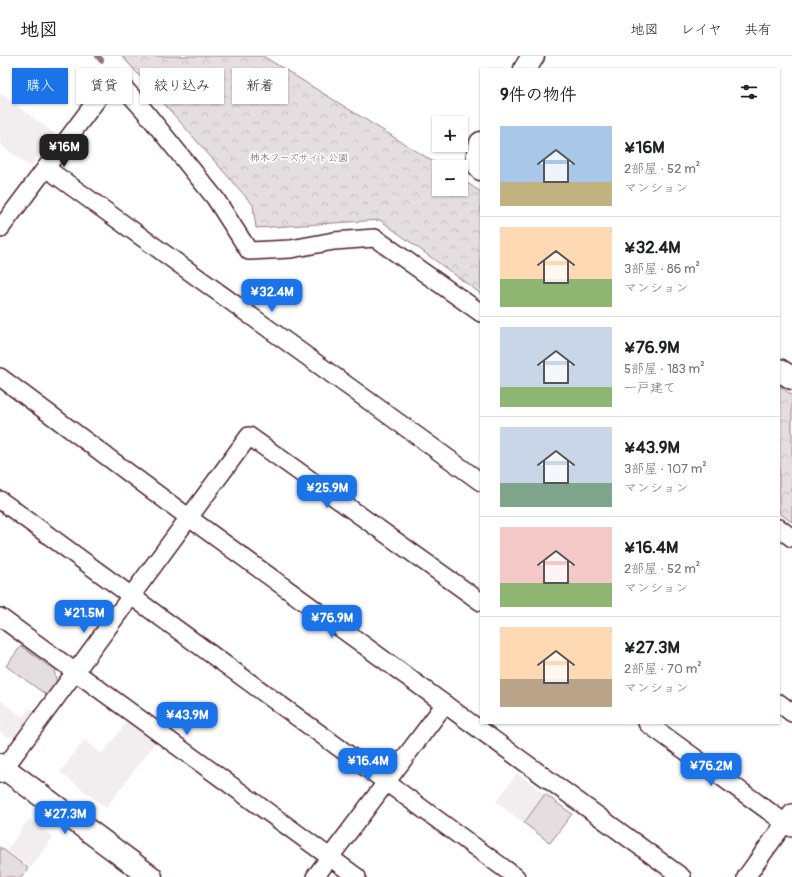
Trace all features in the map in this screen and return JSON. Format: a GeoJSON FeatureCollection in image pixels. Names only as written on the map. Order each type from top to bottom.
{"type":"FeatureCollection","features":[{"type":"Feature","properties":{"kind":"street"},"geometry":{"type":"LineString","coordinates":[[526,68],[534,56]]}},
{"type":"Feature","properties":{"kind":"street"},"geometry":{"type":"LineString","coordinates":[[0,228],[105,89],[114,86],[126,90],[156,125],[215,198],[249,251],[291,249],[334,241],[375,238],[480,312]]}},
{"type":"Feature","properties":{"kind":"street"},"geometry":{"type":"LineString","coordinates":[[480,146],[477,155],[478,166],[480,168]]}},
{"type":"Feature","properties":{"kind":"street"},"geometry":{"type":"LineString","coordinates":[[46,168],[480,481]]}},
{"type":"Feature","properties":{"kind":"street"},"geometry":{"type":"LineString","coordinates":[[780,371],[792,378]]}},
{"type":"Feature","properties":{"kind":"street"},"geometry":{"type":"LineString","coordinates":[[0,377],[188,517],[682,877]]}},
{"type":"Feature","properties":{"kind":"street"},"geometry":{"type":"LineString","coordinates":[[151,877],[1,769],[249,436],[480,601]]}},
{"type":"Feature","properties":{"kind":"street"},"geometry":{"type":"LineString","coordinates":[[0,500],[130,597],[516,877]]}},
{"type":"Feature","properties":{"kind":"street"},"geometry":{"type":"LineString","coordinates":[[780,529],[792,538]]}},
{"type":"Feature","properties":{"kind":"street"},"geometry":{"type":"LineString","coordinates":[[0,617],[357,877]]}},
{"type":"Feature","properties":{"kind":"street"},"geometry":{"type":"LineString","coordinates":[[315,877],[329,856],[445,704]]}},
{"type":"Feature","properties":{"kind":"street"},"geometry":{"type":"LineString","coordinates":[[780,704],[792,713]]}},
{"type":"Feature","properties":{"kind":"street"},"geometry":{"type":"LineString","coordinates":[[648,724],[790,821],[746,877]]}},
{"type":"Feature","properties":{"kind":"shaded area"},"geometry":{"type":"Polygon","coordinates":[[[0,93],[12,102],[12,104],[15,104],[55,134],[30,167],[0,144],[0,93]]]}},
{"type":"Feature","properties":{"kind":"shaded area"},"geometry":{"type":"Polygon","coordinates":[[[0,700],[22,717],[30,708],[35,712],[16,736],[6,737],[0,732],[0,700]]]}},
{"type":"Feature","properties":{"kind":"shaded area"},"geometry":{"type":"Polygon","coordinates":[[[127,722],[155,743],[106,808],[60,772],[84,740],[102,754],[127,722]]]}},
{"type":"Feature","properties":{"kind":"shaded area"},"geometry":{"type":"Polygon","coordinates":[[[517,773],[545,794],[524,823],[496,802],[517,773]]]}},
{"type":"Feature","properties":{"kind":"shaded area"},"geometry":{"type":"Polygon","coordinates":[[[29,819],[53,837],[31,868],[7,850],[29,819]]]}},
{"type":"Feature","properties":{"kind":"green space","name":"柿木フーズサイト公園"},"geometry":{"type":"Polygon","coordinates":[[[122,56],[263,56],[282,68],[232,68],[232,104],[288,104],[288,72],[432,161],[432,196],[468,196],[468,184],[480,191],[480,293],[380,220],[256,228],[253,205],[164,104],[224,104],[224,68],[140,68],[140,76],[122,56]]]}},
{"type":"Feature","properties":{"kind":"green space"},"geometry":{"type":"Polygon","coordinates":[[[780,387],[792,395],[792,522],[780,514],[780,387]]]}},
{"type":"Feature","properties":{"kind":"green space"},"geometry":{"type":"Polygon","coordinates":[[[21,646],[54,670],[57,684],[48,696],[6,666],[21,646]]]}},
{"type":"Feature","properties":{"kind":"green space"},"geometry":{"type":"Polygon","coordinates":[[[545,794],[572,814],[550,843],[524,823],[545,794]]]}},
{"type":"Feature","properties":{"kind":"green space"},"geometry":{"type":"Polygon","coordinates":[[[0,847],[28,868],[22,877],[0,877],[0,847]]]}},
{"type":"Feature","properties":{"kind":"waterway"},"geometry":{"type":"LineString","coordinates":[[98,56],[101,60]]}}]}
